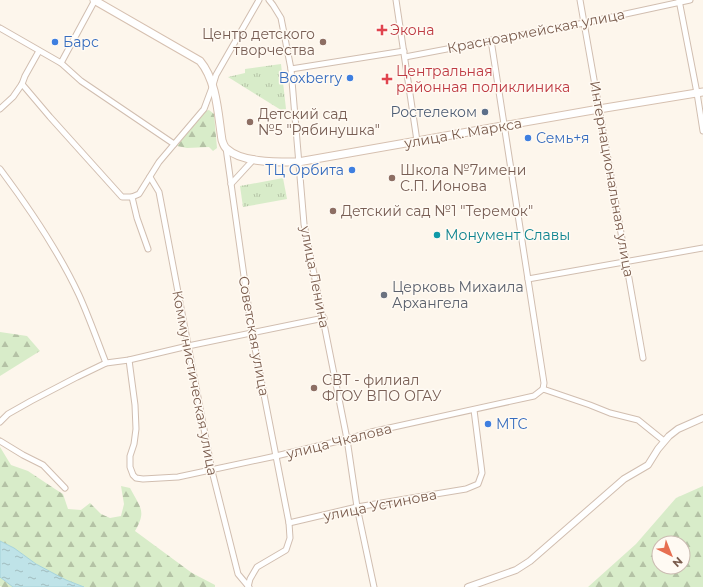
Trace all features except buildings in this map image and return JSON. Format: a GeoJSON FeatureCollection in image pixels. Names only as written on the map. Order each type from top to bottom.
{"type":"FeatureCollection","features":[{"type":"Feature","properties":{"kind":"main road"},"geometry":{"type":"LineString","coordinates":[[95,0],[200,61],[205,67],[213,85],[222,140],[226,148]]}},
{"type":"Feature","properties":{"kind":"main road","name":"улица К. Маркса"},"geometry":{"type":"LineString","coordinates":[[226,148],[234,154],[261,161],[298,162],[417,142],[599,108],[700,92]]}},
{"type":"Feature","properties":{"kind":"street"},"geometry":{"type":"LineString","coordinates":[[61,63],[95,0]]}},
{"type":"Feature","properties":{"kind":"street"},"geometry":{"type":"LineString","coordinates":[[22,84],[122,197],[132,197],[139,194],[159,162],[204,109],[216,75],[259,0]]}},
{"type":"Feature","properties":{"kind":"street","name":"улица Ленина"},"geometry":{"type":"LineString","coordinates":[[269,0],[274,5],[281,18],[291,69],[304,224],[324,318],[347,439],[357,507],[374,587]]}},
{"type":"Feature","properties":{"kind":"street"},"geometry":{"type":"LineString","coordinates":[[396,0],[417,142]]}},
{"type":"Feature","properties":{"kind":"street","name":"Интернациональная улица"},"geometry":{"type":"LineString","coordinates":[[580,0],[643,358]]}},
{"type":"Feature","properties":{"kind":"street","name":"Красноармейская улица"},"geometry":{"type":"LineString","coordinates":[[291,69],[404,54],[491,40],[584,23],[679,1],[690,0]]}},
{"type":"Feature","properties":{"kind":"street"},"geometry":{"type":"LineString","coordinates":[[679,1],[700,92],[703,131]]}},
{"type":"Feature","properties":{"kind":"street"},"geometry":{"type":"LineString","coordinates":[[0,28],[61,63],[81,81],[174,144]]}},
{"type":"Feature","properties":{"kind":"street"},"geometry":{"type":"LineString","coordinates":[[491,40],[544,384],[543,389],[610,413],[638,420],[664,441]]}},
{"type":"Feature","properties":{"kind":"street"},"geometry":{"type":"LineString","coordinates":[[0,109],[13,97],[22,84],[39,51]]}},
{"type":"Feature","properties":{"kind":"street","name":"Советская улица"},"geometry":{"type":"LineString","coordinates":[[226,148],[252,332],[289,523]]}},
{"type":"Feature","properties":{"kind":"street"},"geometry":{"type":"LineString","coordinates":[[231,184],[254,159]]}},
{"type":"Feature","properties":{"kind":"street"},"geometry":{"type":"LineString","coordinates":[[0,169],[50,240],[79,295],[106,363]]}},
{"type":"Feature","properties":{"kind":"street","name":"Коммунистическая улица"},"geometry":{"type":"LineString","coordinates":[[150,177],[159,192],[212,470],[238,574],[249,586]]}},
{"type":"Feature","properties":{"kind":"street"},"geometry":{"type":"LineString","coordinates":[[132,197],[137,218],[148,248]]}},
{"type":"Feature","properties":{"kind":"street"},"geometry":{"type":"LineString","coordinates":[[528,279],[703,248]]}},
{"type":"Feature","properties":{"kind":"street"},"geometry":{"type":"LineString","coordinates":[[0,422],[8,414],[31,401],[106,363],[128,360],[252,332],[324,318]]}},
{"type":"Feature","properties":{"kind":"street","name":"улица Чкалова"},"geometry":{"type":"LineString","coordinates":[[128,360],[135,405],[136,430],[130,456],[130,467],[136,478],[143,479],[178,477],[276,456],[371,432],[534,396],[543,389]]}},
{"type":"Feature","properties":{"kind":"street","name":"улица Устинова"},"geometry":{"type":"LineString","coordinates":[[289,523],[357,507],[466,490],[478,484],[482,474],[474,410]]}},
{"type":"Feature","properties":{"kind":"street"},"geometry":{"type":"LineString","coordinates":[[468,587],[516,570],[530,561],[624,479],[648,465],[664,441],[678,430],[703,418]]}},
{"type":"Feature","properties":{"kind":"street"},"geometry":{"type":"LineString","coordinates":[[0,441],[43,465],[65,488]]}},
{"type":"Feature","properties":{"kind":"street"},"geometry":{"type":"LineString","coordinates":[[249,586],[250,579],[257,566],[286,550],[290,538],[289,523]]}},
{"type":"Feature","properties":{"kind":"green space"},"geometry":{"type":"Polygon","coordinates":[[[281,64],[286,109],[281,110],[228,77],[245,73],[245,69],[281,64]]]}},
{"type":"Feature","properties":{"kind":"green space"},"geometry":{"type":"Polygon","coordinates":[[[209,110],[214,114],[217,148],[213,151],[209,147],[187,148],[177,146],[205,111],[209,110]]]}},
{"type":"Feature","properties":{"kind":"green space"},"geometry":{"type":"Polygon","coordinates":[[[283,178],[287,199],[243,207],[240,186],[283,178]]]}},
{"type":"Feature","properties":{"kind":"green space"},"geometry":{"type":"Polygon","coordinates":[[[0,332],[27,336],[40,351],[0,376],[0,332]]]}},
{"type":"Feature","properties":{"kind":"green space"},"geometry":{"type":"Polygon","coordinates":[[[0,447],[11,465],[28,471],[63,494],[68,509],[81,510],[90,503],[101,514],[110,518],[121,516],[124,504],[121,486],[130,488],[141,509],[141,519],[135,531],[192,573],[215,585],[215,587],[84,587],[66,580],[36,564],[14,548],[0,541],[0,447]]]}},
{"type":"Feature","properties":{"kind":"green space"},"geometry":{"type":"Polygon","coordinates":[[[703,486],[703,587],[588,587],[636,544],[676,498],[703,486]]]}},
{"type":"Feature","properties":{"kind":"green space"},"geometry":{"type":"Polygon","coordinates":[[[0,577],[13,587],[0,586],[0,577]]]}},
{"type":"Feature","properties":{"kind":"water"},"geometry":{"type":"Polygon","coordinates":[[[0,541],[14,548],[36,564],[66,580],[84,587],[13,587],[0,577],[0,541]]]}},
{"type":"Feature","properties":{"kind":"place","name":"Экона"},"geometry":{"type":"Point","coordinates":[382,30]}},
{"type":"Feature","properties":{"kind":"place","name":"Барс"},"geometry":{"type":"Point","coordinates":[55,42]}},
{"type":"Feature","properties":{"kind":"place","name":"Центр детского творчества"},"geometry":{"type":"Point","coordinates":[323,42]}},
{"type":"Feature","properties":{"kind":"place","name":"Boxberry"},"geometry":{"type":"Point","coordinates":[350,78]}},
{"type":"Feature","properties":{"kind":"place","name":"Центральная районная поликлиника"},"geometry":{"type":"Point","coordinates":[387,79]}},
{"type":"Feature","properties":{"kind":"place","name":"Ростелеком"},"geometry":{"type":"Point","coordinates":[485,112]}},
{"type":"Feature","properties":{"kind":"place","name":"Детский сад №5 \"Рябинушка\""},"geometry":{"type":"Point","coordinates":[250,122]}},
{"type":"Feature","properties":{"kind":"place","name":"Семь+я"},"geometry":{"type":"Point","coordinates":[528,138]}},
{"type":"Feature","properties":{"kind":"place","name":"ТЦ Орбита"},"geometry":{"type":"Point","coordinates":[352,170]}},
{"type":"Feature","properties":{"kind":"place","name":"Школа №7имени С.П. Ионова"},"geometry":{"type":"Point","coordinates":[392,178]}},
{"type":"Feature","properties":{"kind":"place","name":"Детский сад №1 \"Теремок\""},"geometry":{"type":"Point","coordinates":[333,211]}},
{"type":"Feature","properties":{"kind":"place","name":"Монумент Славы"},"geometry":{"type":"Point","coordinates":[437,235]}},
{"type":"Feature","properties":{"kind":"place","name":"Церковь Михаила Архангела"},"geometry":{"type":"Point","coordinates":[384,295]}},
{"type":"Feature","properties":{"kind":"place","name":"СВТ - филиал ФГОУ ВПО ОГАУ"},"geometry":{"type":"Point","coordinates":[314,388]}},
{"type":"Feature","properties":{"kind":"place","name":"МТС"},"geometry":{"type":"Point","coordinates":[488,424]}}]}
